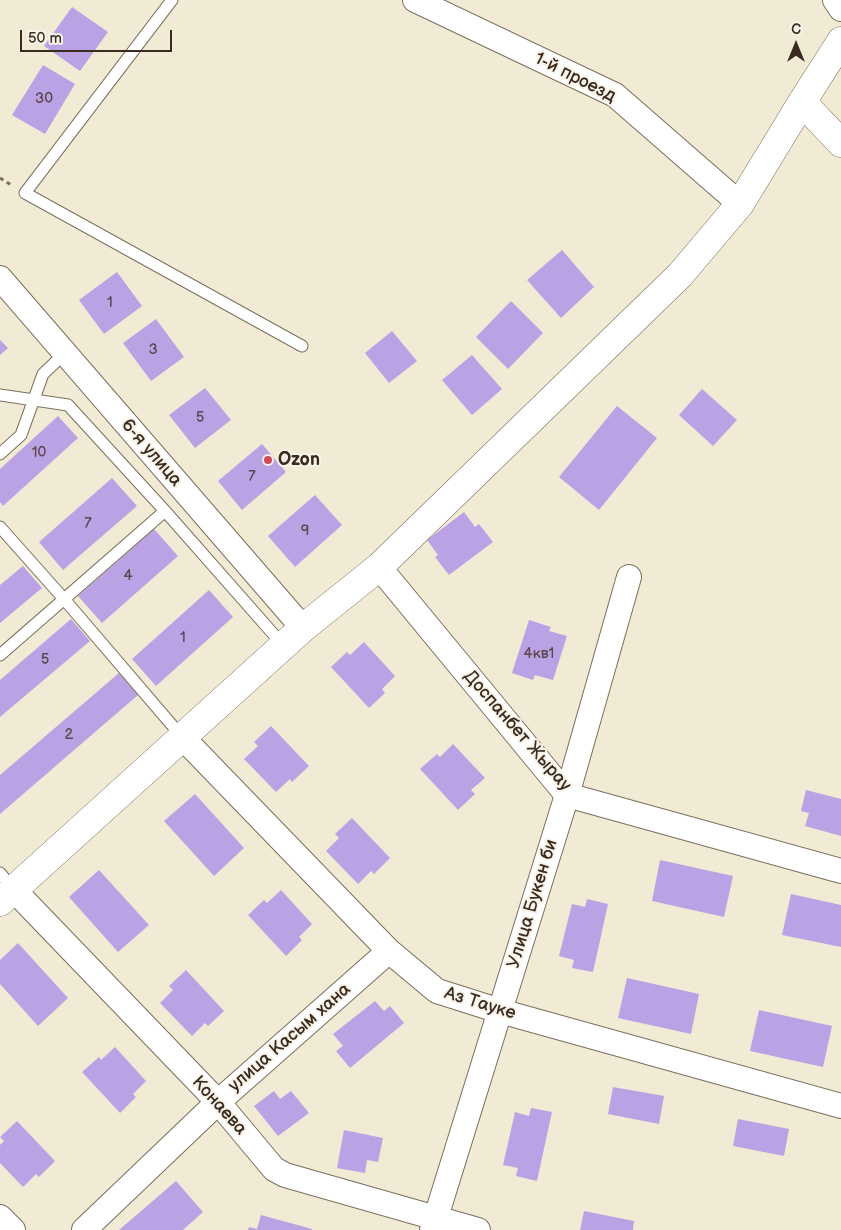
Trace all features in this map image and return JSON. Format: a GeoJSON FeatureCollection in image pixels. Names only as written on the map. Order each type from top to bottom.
{"type":"FeatureCollection","features":[{"type":"Feature","properties":{"kind":"street","name":"1-й проезд"},"geometry":{"type":"LineString","coordinates":[[415,0],[616,96],[740,204]]}},
{"type":"Feature","properties":{"kind":"street"},"geometry":{"type":"LineString","coordinates":[[835,0],[841,9]]}},
{"type":"Feature","properties":{"kind":"street"},"geometry":{"type":"LineString","coordinates":[[5,888],[183,738],[293,636],[379,567],[680,275],[740,204],[841,41]]}},
{"type":"Feature","properties":{"kind":"street"},"geometry":{"type":"LineString","coordinates":[[802,102],[841,143]]}},
{"type":"Feature","properties":{"kind":"street","name":"6-я улица"},"geometry":{"type":"LineString","coordinates":[[0,278],[293,636]]}},
{"type":"Feature","properties":{"kind":"street","name":"Доспанбет Жырау"},"geometry":{"type":"LineString","coordinates":[[379,567],[568,794],[841,871]]}},
{"type":"Feature","properties":{"kind":"street","name":"Улица Букен би"},"geometry":{"type":"LineString","coordinates":[[434,1223],[568,794],[629,577]]}},
{"type":"Feature","properties":{"kind":"street","name":"Аз Тауке"},"geometry":{"type":"LineString","coordinates":[[183,738],[390,951],[437,991],[500,1011],[841,1106]]}},
{"type":"Feature","properties":{"kind":"street","name":"Конаева"},"geometry":{"type":"LineString","coordinates":[[5,888],[218,1102],[274,1169],[285,1175],[434,1223],[478,1230]]}},
{"type":"Feature","properties":{"kind":"street","name":"улица Касым хана"},"geometry":{"type":"LineString","coordinates":[[84,1230],[218,1102],[390,951]]}},
{"type":"Feature","properties":{"kind":"street"},"geometry":{"type":"LineString","coordinates":[[0,1217],[12,1230]]}},
{"type":"Feature","properties":{"kind":"lane"},"geometry":{"type":"LineString","coordinates":[[172,0],[25,193],[302,346]]}},
{"type":"Feature","properties":{"kind":"lane"},"geometry":{"type":"LineString","coordinates":[[0,454],[21,435],[43,374],[64,354]]}},
{"type":"Feature","properties":{"kind":"lane"},"geometry":{"type":"LineString","coordinates":[[0,395],[68,405],[165,511],[293,636]]}},
{"type":"Feature","properties":{"kind":"lane"},"geometry":{"type":"LineString","coordinates":[[0,655],[165,511]]}},
{"type":"Feature","properties":{"kind":"lane"},"geometry":{"type":"LineString","coordinates":[[0,527],[183,738]]}},
{"type":"Feature","properties":{"kind":"building"},"geometry":{"type":"Polygon","coordinates":[[[72,7],[108,32],[80,71],[44,46],[72,7]]]}},
{"type":"Feature","properties":{"kind":"building"},"geometry":{"type":"Polygon","coordinates":[[[43,65],[75,84],[45,134],[12,115],[43,65]]]}},
{"type":"Feature","properties":{"kind":"building"},"geometry":{"type":"Polygon","coordinates":[[[562,250],[594,287],[561,318],[527,280],[562,250]]]}},
{"type":"Feature","properties":{"kind":"building"},"geometry":{"type":"Polygon","coordinates":[[[117,272],[142,306],[104,334],[79,300],[117,272]]]}},
{"type":"Feature","properties":{"kind":"building"},"geometry":{"type":"Polygon","coordinates":[[[511,301],[543,333],[508,369],[476,337],[511,301]]]}},
{"type":"Feature","properties":{"kind":"building"},"geometry":{"type":"Polygon","coordinates":[[[156,319],[184,357],[151,381],[123,343],[156,319]]]}},
{"type":"Feature","properties":{"kind":"building"},"geometry":{"type":"Polygon","coordinates":[[[392,331],[417,361],[389,383],[365,353],[392,331]]]}},
{"type":"Feature","properties":{"kind":"building"},"geometry":{"type":"Polygon","coordinates":[[[0,340],[8,348],[0,355],[0,340]]]}},
{"type":"Feature","properties":{"kind":"building"},"geometry":{"type":"Polygon","coordinates":[[[472,355],[502,389],[472,415],[442,380],[472,355]]]}},
{"type":"Feature","properties":{"kind":"building"},"geometry":{"type":"Polygon","coordinates":[[[205,388],[231,420],[195,448],[169,415],[205,388]]]}},
{"type":"Feature","properties":{"kind":"building"},"geometry":{"type":"Polygon","coordinates":[[[702,389],[737,420],[713,446],[679,415],[702,389]]]}},
{"type":"Feature","properties":{"kind":"building"},"geometry":{"type":"Polygon","coordinates":[[[617,406],[657,438],[599,510],[559,477],[617,406]]]}},
{"type":"Feature","properties":{"kind":"building"},"geometry":{"type":"Polygon","coordinates":[[[58,416],[78,438],[3,506],[0,502],[0,469],[58,416]]]}},
{"type":"Feature","properties":{"kind":"building"},"geometry":{"type":"Polygon","coordinates":[[[262,444],[286,472],[242,510],[218,481],[262,444]]]}},
{"type":"Feature","properties":{"kind":"building"},"geometry":{"type":"Polygon","coordinates":[[[112,478],[137,506],[63,570],[39,542],[112,478]]]}},
{"type":"Feature","properties":{"kind":"building"},"geometry":{"type":"Polygon","coordinates":[[[315,495],[342,525],[295,567],[268,536],[315,495]]]}},
{"type":"Feature","properties":{"kind":"building"},"geometry":{"type":"Polygon","coordinates":[[[464,512],[475,527],[479,524],[493,542],[449,575],[435,557],[438,555],[427,540],[464,512]]]}},
{"type":"Feature","properties":{"kind":"building"},"geometry":{"type":"Polygon","coordinates":[[[154,529],[178,556],[102,623],[78,596],[154,529]]]}},
{"type":"Feature","properties":{"kind":"building"},"geometry":{"type":"Polygon","coordinates":[[[23,566],[42,588],[0,623],[0,585],[23,566]]]}},
{"type":"Feature","properties":{"kind":"building"},"geometry":{"type":"Polygon","coordinates":[[[209,590],[233,617],[156,686],[132,659],[209,590]]]}},
{"type":"Feature","properties":{"kind":"building"},"geometry":{"type":"Polygon","coordinates":[[[71,619],[90,641],[0,717],[0,680],[71,619]]]}},
{"type":"Feature","properties":{"kind":"building"},"geometry":{"type":"Polygon","coordinates":[[[529,620],[551,627],[549,631],[567,636],[553,680],[535,675],[533,680],[512,673],[529,620]]]}},
{"type":"Feature","properties":{"kind":"building"},"geometry":{"type":"Polygon","coordinates":[[[364,642],[395,676],[382,689],[385,693],[369,708],[331,667],[347,652],[350,655],[364,642]]]}},
{"type":"Feature","properties":{"kind":"building"},"geometry":{"type":"Polygon","coordinates":[[[119,673],[138,695],[0,814],[0,775],[119,673]]]}},
{"type":"Feature","properties":{"kind":"building"},"geometry":{"type":"Polygon","coordinates":[[[271,726],[309,766],[292,782],[290,779],[276,792],[244,759],[258,746],[254,742],[271,726]]]}},
{"type":"Feature","properties":{"kind":"building"},"geometry":{"type":"Polygon","coordinates":[[[453,744],[485,778],[471,790],[475,794],[458,810],[420,769],[437,754],[440,757],[453,744]]]}},
{"type":"Feature","properties":{"kind":"building"},"geometry":{"type":"Polygon","coordinates":[[[806,790],[841,799],[841,836],[805,826],[809,813],[801,811],[806,790]]]}},
{"type":"Feature","properties":{"kind":"building"},"geometry":{"type":"Polygon","coordinates":[[[195,794],[244,848],[214,876],[164,821],[195,794]]]}},
{"type":"Feature","properties":{"kind":"building"},"geometry":{"type":"Polygon","coordinates":[[[352,818],[390,858],[374,874],[371,871],[358,884],[326,851],[339,838],[335,834],[352,818]]]}},
{"type":"Feature","properties":{"kind":"building"},"geometry":{"type":"Polygon","coordinates":[[[660,860],[733,876],[724,917],[652,901],[660,860]]]}},
{"type":"Feature","properties":{"kind":"building"},"geometry":{"type":"Polygon","coordinates":[[[99,870],[149,925],[118,952],[69,897],[99,870]]]}},
{"type":"Feature","properties":{"kind":"building"},"geometry":{"type":"Polygon","coordinates":[[[281,890],[312,924],[299,937],[302,940],[286,956],[248,915],[264,900],[267,903],[281,890]]]}},
{"type":"Feature","properties":{"kind":"building"},"geometry":{"type":"Polygon","coordinates":[[[791,894],[841,905],[841,947],[782,935],[791,894]]]}},
{"type":"Feature","properties":{"kind":"building"},"geometry":{"type":"Polygon","coordinates":[[[587,899],[608,904],[593,972],[572,968],[574,960],[559,956],[572,904],[585,907],[587,899]]]}},
{"type":"Feature","properties":{"kind":"building"},"geometry":{"type":"Polygon","coordinates":[[[18,943],[68,998],[38,1026],[0,984],[0,960],[18,943]]]}},
{"type":"Feature","properties":{"kind":"building"},"geometry":{"type":"Polygon","coordinates":[[[186,970],[224,1011],[208,1026],[205,1023],[192,1036],[160,1003],[173,990],[169,986],[186,970]]]}},
{"type":"Feature","properties":{"kind":"building"},"geometry":{"type":"Polygon","coordinates":[[[627,978],[699,994],[691,1034],[618,1018],[627,978]]]}},
{"type":"Feature","properties":{"kind":"building"},"geometry":{"type":"Polygon","coordinates":[[[375,1001],[384,1011],[390,1006],[404,1023],[350,1068],[336,1051],[343,1046],[333,1034],[375,1001]]]}},
{"type":"Feature","properties":{"kind":"building"},"geometry":{"type":"Polygon","coordinates":[[[759,1010],[832,1026],[823,1067],[750,1051],[759,1010]]]}},
{"type":"Feature","properties":{"kind":"building"},"geometry":{"type":"Polygon","coordinates":[[[115,1047],[146,1081],[133,1094],[136,1097],[120,1113],[82,1072],[99,1057],[101,1060],[115,1047]]]}},
{"type":"Feature","properties":{"kind":"building"},"geometry":{"type":"Polygon","coordinates":[[[613,1087],[664,1096],[659,1124],[608,1114],[613,1087]]]}},
{"type":"Feature","properties":{"kind":"building"},"geometry":{"type":"Polygon","coordinates":[[[274,1091],[280,1099],[291,1091],[309,1113],[278,1136],[254,1106],[274,1091]]]}},
{"type":"Feature","properties":{"kind":"building"},"geometry":{"type":"Polygon","coordinates":[[[531,1108],[552,1112],[537,1181],[516,1176],[518,1168],[503,1165],[515,1112],[529,1116],[531,1108]]]}},
{"type":"Feature","properties":{"kind":"building"},"geometry":{"type":"Polygon","coordinates":[[[738,1119],[789,1129],[784,1156],[733,1146],[738,1119]]]}},
{"type":"Feature","properties":{"kind":"building"},"geometry":{"type":"Polygon","coordinates":[[[17,1121],[55,1161],[39,1177],[36,1174],[23,1187],[0,1163],[0,1145],[4,1141],[0,1137],[17,1121]]]}},
{"type":"Feature","properties":{"kind":"building"},"geometry":{"type":"Polygon","coordinates":[[[344,1130],[383,1138],[378,1162],[367,1160],[365,1173],[337,1168],[344,1130]]]}},
{"type":"Feature","properties":{"kind":"building"},"geometry":{"type":"Polygon","coordinates":[[[176,1181],[203,1212],[183,1230],[119,1230],[176,1181]]]}},
{"type":"Feature","properties":{"kind":"building"},"geometry":{"type":"Polygon","coordinates":[[[584,1211],[634,1221],[633,1230],[580,1230],[584,1211]]]}},
{"type":"Feature","properties":{"kind":"building"},"geometry":{"type":"Polygon","coordinates":[[[261,1215],[312,1230],[248,1230],[249,1227],[257,1229],[261,1215]]]}},
{"type":"Feature","properties":{"kind":"place","name":"Ozon"},"geometry":{"type":"Point","coordinates":[268,460]}}]}
